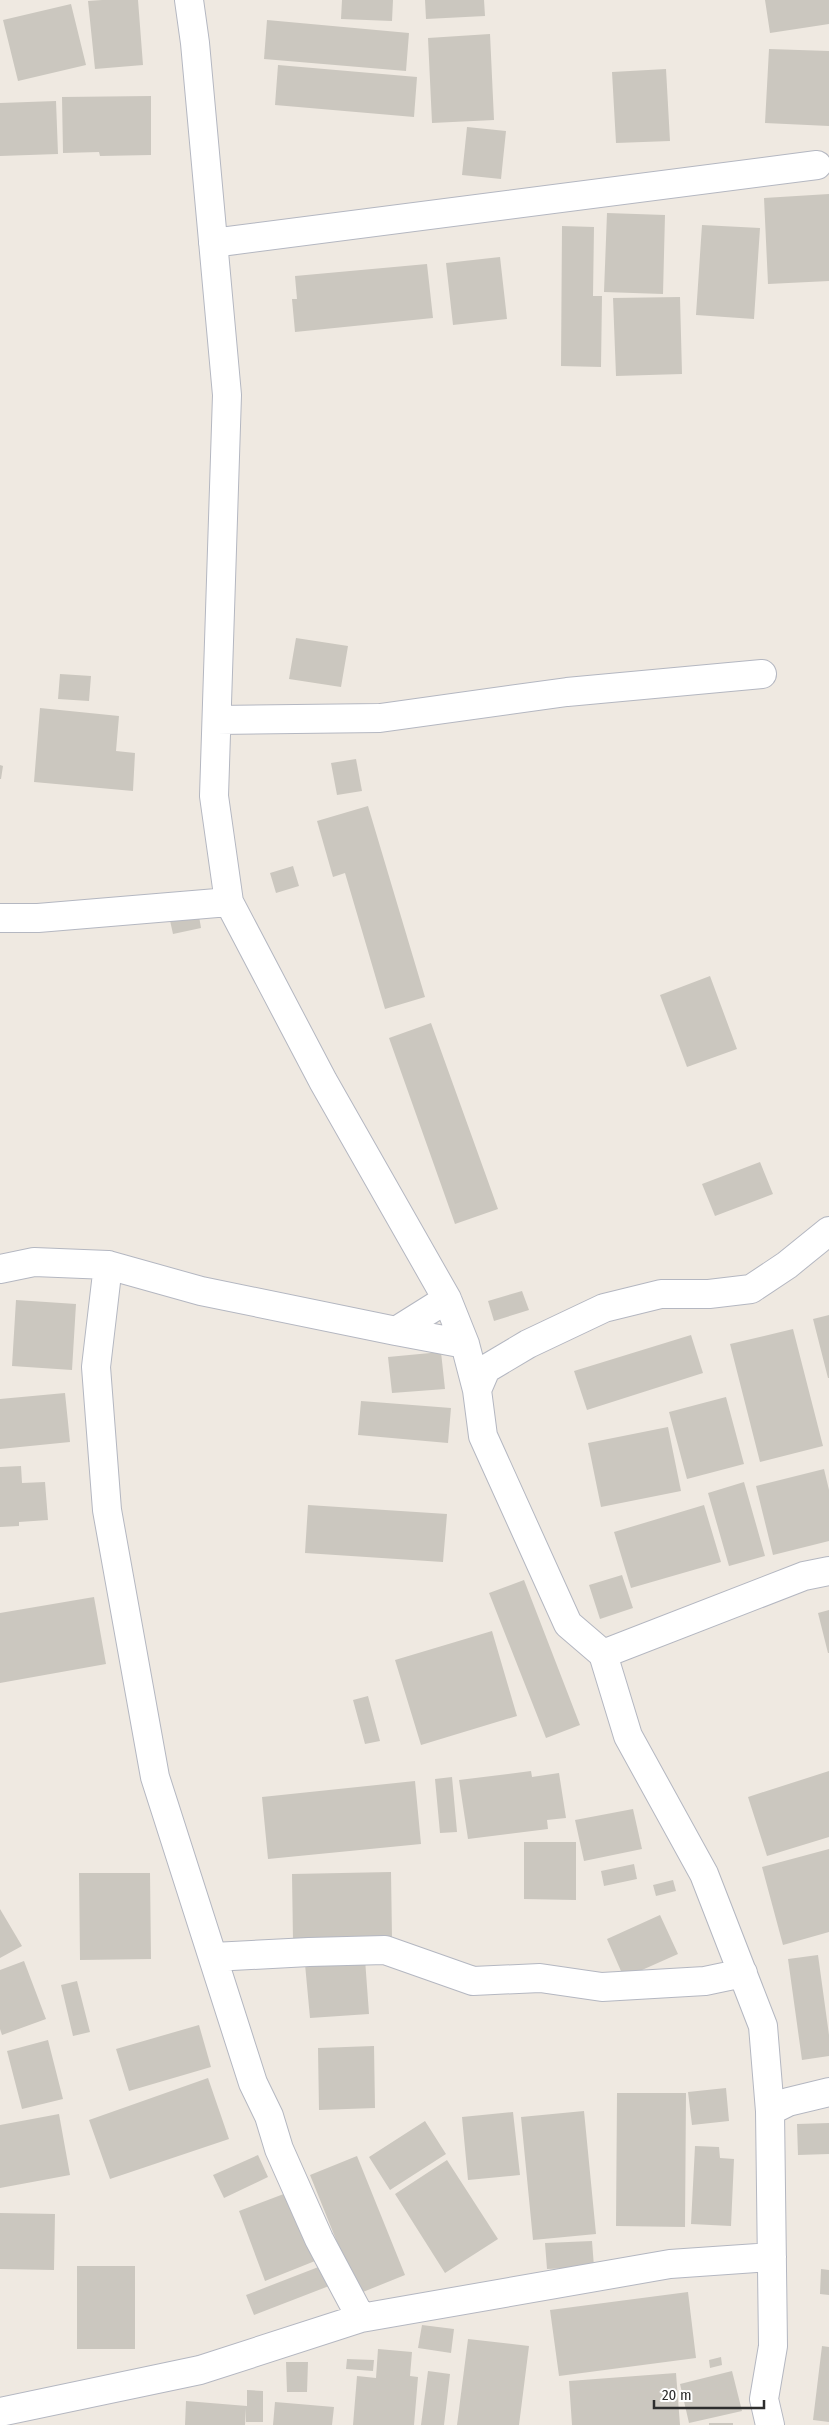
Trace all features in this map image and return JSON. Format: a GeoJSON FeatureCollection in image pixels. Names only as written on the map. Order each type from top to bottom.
{"type":"FeatureCollection","features":[{"type":"Feature","properties":{"kind":"street"},"geometry":{"type":"LineString","coordinates":[[189,0],[195,43],[227,395],[214,796],[229,902],[323,1082],[447,1299],[464,1344],[477,1390],[484,1436],[568,1624],[602,1654],[628,1736],[704,1874],[763,2026],[770,2111],[774,2346],[764,2399],[770,2425]]}},
{"type":"Feature","properties":{"kind":"street"},"geometry":{"type":"LineString","coordinates":[[213,243],[817,165]]}},
{"type":"Feature","properties":{"kind":"street"},"geometry":{"type":"LineString","coordinates":[[217,720],[380,718],[567,692],[762,674]]}},
{"type":"Feature","properties":{"kind":"street"},"geometry":{"type":"LineString","coordinates":[[0,918],[38,918],[229,902]]}},
{"type":"Feature","properties":{"kind":"street"},"geometry":{"type":"LineString","coordinates":[[477,1390],[486,1369],[528,1344],[604,1308],[661,1294],[708,1294],[750,1289],[787,1265],[829,1231]]}},
{"type":"Feature","properties":{"kind":"street"},"geometry":{"type":"LineString","coordinates":[[0,1268],[34,1262],[108,1265],[201,1291],[464,1344]]}},
{"type":"Feature","properties":{"kind":"street"},"geometry":{"type":"LineString","coordinates":[[108,1265],[96,1367],[107,1510],[155,1777],[253,2083],[269,2116],[279,2149],[319,2239],[362,2318]]}},
{"type":"Feature","properties":{"kind":"street"},"geometry":{"type":"LineString","coordinates":[[396,1331],[447,1299]]}},
{"type":"Feature","properties":{"kind":"street"},"geometry":{"type":"LineString","coordinates":[[602,1654],[804,1576],[829,1571]]}},
{"type":"Feature","properties":{"kind":"street"},"geometry":{"type":"LineString","coordinates":[[213,1958],[309,1952],[385,1950],[473,1981],[540,1978],[602,1987],[705,1981],[743,1973]]}},
{"type":"Feature","properties":{"kind":"street"},"geometry":{"type":"LineString","coordinates":[[770,2111],[788,2102],[829,2092]]}},
{"type":"Feature","properties":{"kind":"street"},"geometry":{"type":"LineString","coordinates":[[0,2412],[200,2370],[362,2318],[670,2264],[772,2257]]}},
{"type":"Feature","properties":{"kind":"building"},"geometry":{"type":"Polygon","coordinates":[[[138,0],[143,65],[95,69],[88,1],[138,0]]]}},
{"type":"Feature","properties":{"kind":"building"},"geometry":{"type":"Polygon","coordinates":[[[342,0],[393,0],[392,21],[341,19],[342,0]]]}},
{"type":"Feature","properties":{"kind":"building"},"geometry":{"type":"Polygon","coordinates":[[[425,0],[484,0],[485,16],[426,19],[425,0]]]}},
{"type":"Feature","properties":{"kind":"building"},"geometry":{"type":"Polygon","coordinates":[[[765,0],[829,0],[829,24],[770,33],[765,0]]]}},
{"type":"Feature","properties":{"kind":"building"},"geometry":{"type":"Polygon","coordinates":[[[71,4],[86,65],[18,81],[3,20],[71,4]]]}},
{"type":"Feature","properties":{"kind":"building"},"geometry":{"type":"Polygon","coordinates":[[[267,20],[409,33],[406,71],[264,59],[267,20]]]}},
{"type":"Feature","properties":{"kind":"building"},"geometry":{"type":"Polygon","coordinates":[[[490,34],[494,120],[432,123],[428,38],[490,34]]]}},
{"type":"Feature","properties":{"kind":"building"},"geometry":{"type":"Polygon","coordinates":[[[769,49],[829,51],[829,126],[765,123],[769,49]]]}},
{"type":"Feature","properties":{"kind":"building"},"geometry":{"type":"Polygon","coordinates":[[[278,65],[417,77],[414,117],[275,105],[278,65]]]}},
{"type":"Feature","properties":{"kind":"building"},"geometry":{"type":"Polygon","coordinates":[[[666,69],[670,141],[616,143],[612,72],[666,69]]]}},
{"type":"Feature","properties":{"kind":"building"},"geometry":{"type":"Polygon","coordinates":[[[151,96],[151,155],[100,156],[99,152],[63,153],[62,97],[151,96]]]}},
{"type":"Feature","properties":{"kind":"building"},"geometry":{"type":"Polygon","coordinates":[[[56,101],[58,154],[0,156],[0,103],[56,101]]]}},
{"type":"Feature","properties":{"kind":"building"},"geometry":{"type":"Polygon","coordinates":[[[467,127],[506,131],[501,179],[462,175],[467,127]]]}},
{"type":"Feature","properties":{"kind":"building"},"geometry":{"type":"Polygon","coordinates":[[[829,194],[829,281],[768,284],[764,198],[829,194]]]}},
{"type":"Feature","properties":{"kind":"building"},"geometry":{"type":"Polygon","coordinates":[[[607,213],[665,215],[663,294],[604,292],[607,213]]]}},
{"type":"Feature","properties":{"kind":"building"},"geometry":{"type":"Polygon","coordinates":[[[702,225],[760,228],[754,319],[696,315],[702,225]]]}},
{"type":"Feature","properties":{"kind":"building"},"geometry":{"type":"Polygon","coordinates":[[[562,226],[594,227],[593,296],[602,296],[601,367],[561,366],[562,226]]]}},
{"type":"Feature","properties":{"kind":"building"},"geometry":{"type":"Polygon","coordinates":[[[500,257],[507,319],[453,325],[446,263],[500,257]]]}},
{"type":"Feature","properties":{"kind":"building"},"geometry":{"type":"Polygon","coordinates":[[[427,264],[433,318],[295,332],[292,299],[297,299],[295,276],[427,264]]]}},
{"type":"Feature","properties":{"kind":"building"},"geometry":{"type":"Polygon","coordinates":[[[680,297],[682,374],[616,376],[613,298],[680,297]]]}},
{"type":"Feature","properties":{"kind":"building"},"geometry":{"type":"Polygon","coordinates":[[[296,638],[348,646],[341,687],[289,679],[296,638]]]}},
{"type":"Feature","properties":{"kind":"building"},"geometry":{"type":"Polygon","coordinates":[[[60,674],[91,676],[89,701],[58,699],[60,674]]]}},
{"type":"Feature","properties":{"kind":"building"},"geometry":{"type":"Polygon","coordinates":[[[40,708],[119,716],[116,751],[135,753],[133,791],[34,782],[40,708]]]}},
{"type":"Feature","properties":{"kind":"building"},"geometry":{"type":"Polygon","coordinates":[[[356,759],[362,791],[337,795],[331,763],[356,759]]]}},
{"type":"Feature","properties":{"kind":"building"},"geometry":{"type":"Polygon","coordinates":[[[0,765],[3,766],[1,779],[0,779],[0,765]]]}},
{"type":"Feature","properties":{"kind":"building"},"geometry":{"type":"Polygon","coordinates":[[[368,806],[425,997],[385,1009],[345,873],[333,877],[317,821],[368,806]]]}},
{"type":"Feature","properties":{"kind":"building"},"geometry":{"type":"Polygon","coordinates":[[[293,866],[299,886],[276,893],[270,873],[293,866]]]}},
{"type":"Feature","properties":{"kind":"building"},"geometry":{"type":"Polygon","coordinates":[[[198,910],[201,928],[173,934],[169,916],[198,910]]]}},
{"type":"Feature","properties":{"kind":"building"},"geometry":{"type":"Polygon","coordinates":[[[710,976],[737,1049],[687,1067],[660,995],[710,976]]]}},
{"type":"Feature","properties":{"kind":"building"},"geometry":{"type":"Polygon","coordinates":[[[431,1023],[498,1209],[455,1224],[389,1038],[431,1023]]]}},
{"type":"Feature","properties":{"kind":"building"},"geometry":{"type":"Polygon","coordinates":[[[760,1162],[773,1194],[715,1216],[702,1184],[760,1162]]]}},
{"type":"Feature","properties":{"kind":"building"},"geometry":{"type":"Polygon","coordinates":[[[522,1291],[529,1310],[494,1321],[488,1301],[522,1291]]]}},
{"type":"Feature","properties":{"kind":"building"},"geometry":{"type":"Polygon","coordinates":[[[16,1300],[76,1304],[72,1370],[12,1366],[16,1300]]]}},
{"type":"Feature","properties":{"kind":"building"},"geometry":{"type":"Polygon","coordinates":[[[829,1315],[829,1378],[828,1378],[813,1319],[829,1315]]]}},
{"type":"Feature","properties":{"kind":"building"},"geometry":{"type":"Polygon","coordinates":[[[793,1329],[823,1446],[760,1462],[730,1344],[793,1329]]]}},
{"type":"Feature","properties":{"kind":"building"},"geometry":{"type":"Polygon","coordinates":[[[691,1335],[703,1373],[587,1410],[574,1371],[691,1335]]]}},
{"type":"Feature","properties":{"kind":"building"},"geometry":{"type":"Polygon","coordinates":[[[441,1352],[445,1389],[392,1393],[388,1357],[441,1352]]]}},
{"type":"Feature","properties":{"kind":"building"},"geometry":{"type":"Polygon","coordinates":[[[65,1393],[70,1442],[0,1449],[0,1399],[65,1393]]]}},
{"type":"Feature","properties":{"kind":"building"},"geometry":{"type":"Polygon","coordinates":[[[726,1397],[744,1464],[687,1479],[669,1412],[726,1397]]]}},
{"type":"Feature","properties":{"kind":"building"},"geometry":{"type":"Polygon","coordinates":[[[361,1401],[451,1408],[448,1443],[358,1435],[361,1401]]]}},
{"type":"Feature","properties":{"kind":"building"},"geometry":{"type":"Polygon","coordinates":[[[668,1427],[681,1491],[601,1507],[588,1443],[668,1427]]]}},
{"type":"Feature","properties":{"kind":"building"},"geometry":{"type":"Polygon","coordinates":[[[21,1466],[22,1483],[45,1482],[48,1520],[19,1522],[19,1526],[0,1527],[0,1467],[21,1466]]]}},
{"type":"Feature","properties":{"kind":"building"},"geometry":{"type":"Polygon","coordinates":[[[824,1469],[829,1490],[829,1541],[773,1555],[756,1486],[824,1469]]]}},
{"type":"Feature","properties":{"kind":"building"},"geometry":{"type":"Polygon","coordinates":[[[744,1482],[765,1556],[729,1566],[708,1493],[744,1482]]]}},
{"type":"Feature","properties":{"kind":"building"},"geometry":{"type":"Polygon","coordinates":[[[308,1505],[447,1514],[443,1562],[305,1553],[308,1505]]]}},
{"type":"Feature","properties":{"kind":"building"},"geometry":{"type":"Polygon","coordinates":[[[704,1505],[721,1562],[631,1588],[614,1532],[704,1505]]]}},
{"type":"Feature","properties":{"kind":"building"},"geometry":{"type":"Polygon","coordinates":[[[622,1575],[633,1608],[600,1619],[589,1585],[622,1575]]]}},
{"type":"Feature","properties":{"kind":"building"},"geometry":{"type":"Polygon","coordinates":[[[524,1580],[580,1725],[546,1738],[489,1593],[524,1580]]]}},
{"type":"Feature","properties":{"kind":"building"},"geometry":{"type":"Polygon","coordinates":[[[94,1597],[106,1664],[0,1683],[0,1613],[94,1597]]]}},
{"type":"Feature","properties":{"kind":"building"},"geometry":{"type":"Polygon","coordinates":[[[829,1610],[829,1653],[828,1653],[818,1613],[829,1610]]]}},
{"type":"Feature","properties":{"kind":"building"},"geometry":{"type":"Polygon","coordinates":[[[492,1631],[517,1716],[421,1745],[395,1660],[492,1631]]]}},
{"type":"Feature","properties":{"kind":"building"},"geometry":{"type":"Polygon","coordinates":[[[368,1696],[380,1741],[365,1744],[353,1700],[368,1696]]]}},
{"type":"Feature","properties":{"kind":"building"},"geometry":{"type":"Polygon","coordinates":[[[531,1771],[532,1777],[559,1773],[566,1818],[547,1820],[548,1829],[468,1839],[459,1780],[531,1771]]]}},
{"type":"Feature","properties":{"kind":"building"},"geometry":{"type":"Polygon","coordinates":[[[829,1771],[829,1837],[767,1856],[748,1797],[829,1771]]]}},
{"type":"Feature","properties":{"kind":"building"},"geometry":{"type":"Polygon","coordinates":[[[452,1777],[457,1832],[440,1833],[435,1779],[452,1777]]]}},
{"type":"Feature","properties":{"kind":"building"},"geometry":{"type":"Polygon","coordinates":[[[415,1781],[421,1844],[268,1859],[262,1797],[415,1781]]]}},
{"type":"Feature","properties":{"kind":"building"},"geometry":{"type":"Polygon","coordinates":[[[633,1809],[642,1849],[584,1861],[575,1820],[633,1809]]]}},
{"type":"Feature","properties":{"kind":"building"},"geometry":{"type":"Polygon","coordinates":[[[524,1842],[576,1842],[576,1900],[524,1899],[524,1842]]]}},
{"type":"Feature","properties":{"kind":"building"},"geometry":{"type":"Polygon","coordinates":[[[829,1849],[829,1932],[783,1945],[762,1867],[829,1849]]]}},
{"type":"Feature","properties":{"kind":"building"},"geometry":{"type":"Polygon","coordinates":[[[634,1864],[637,1879],[604,1886],[601,1871],[634,1864]]]}},
{"type":"Feature","properties":{"kind":"building"},"geometry":{"type":"Polygon","coordinates":[[[391,1872],[392,1938],[293,1941],[292,1874],[391,1872]]]}},
{"type":"Feature","properties":{"kind":"building"},"geometry":{"type":"Polygon","coordinates":[[[79,1873],[150,1873],[151,1959],[80,1960],[79,1873]]]}},
{"type":"Feature","properties":{"kind":"building"},"geometry":{"type":"Polygon","coordinates":[[[673,1880],[676,1891],[656,1896],[653,1885],[673,1880]]]}},
{"type":"Feature","properties":{"kind":"building"},"geometry":{"type":"Polygon","coordinates":[[[0,1909],[22,1946],[0,1958],[0,1909]]]}},
{"type":"Feature","properties":{"kind":"building"},"geometry":{"type":"Polygon","coordinates":[[[660,1915],[678,1954],[624,1978],[607,1939],[660,1915]]]}},
{"type":"Feature","properties":{"kind":"building"},"geometry":{"type":"Polygon","coordinates":[[[818,1955],[829,2035],[829,2056],[802,2060],[788,1959],[818,1955]]]}},
{"type":"Feature","properties":{"kind":"building"},"geometry":{"type":"Polygon","coordinates":[[[365,1959],[369,2014],[310,2018],[305,1964],[365,1959]]]}},
{"type":"Feature","properties":{"kind":"building"},"geometry":{"type":"Polygon","coordinates":[[[24,1961],[46,2019],[2,2035],[0,2029],[0,1970],[24,1961]]]}},
{"type":"Feature","properties":{"kind":"building"},"geometry":{"type":"Polygon","coordinates":[[[77,1981],[90,2032],[73,2036],[61,1985],[77,1981]]]}},
{"type":"Feature","properties":{"kind":"building"},"geometry":{"type":"Polygon","coordinates":[[[199,2025],[211,2067],[129,2091],[116,2049],[199,2025]]]}},
{"type":"Feature","properties":{"kind":"building"},"geometry":{"type":"Polygon","coordinates":[[[48,2040],[63,2099],[22,2109],[7,2051],[48,2040]]]}},
{"type":"Feature","properties":{"kind":"building"},"geometry":{"type":"Polygon","coordinates":[[[374,2046],[375,2108],[319,2110],[318,2048],[374,2046]]]}},
{"type":"Feature","properties":{"kind":"building"},"geometry":{"type":"Polygon","coordinates":[[[208,2078],[229,2139],[110,2179],[89,2120],[208,2078]]]}},
{"type":"Feature","properties":{"kind":"building"},"geometry":{"type":"Polygon","coordinates":[[[726,2088],[729,2121],[692,2125],[688,2092],[726,2088]]]}},
{"type":"Feature","properties":{"kind":"building"},"geometry":{"type":"Polygon","coordinates":[[[617,2093],[686,2093],[685,2227],[616,2226],[617,2093]]]}},
{"type":"Feature","properties":{"kind":"building"},"geometry":{"type":"Polygon","coordinates":[[[584,2111],[596,2234],[533,2240],[521,2117],[584,2111]]]}},
{"type":"Feature","properties":{"kind":"building"},"geometry":{"type":"Polygon","coordinates":[[[513,2112],[520,2175],[468,2180],[462,2117],[513,2112]]]}},
{"type":"Feature","properties":{"kind":"building"},"geometry":{"type":"Polygon","coordinates":[[[59,2114],[70,2175],[0,2188],[0,2125],[59,2114]]]}},
{"type":"Feature","properties":{"kind":"building"},"geometry":{"type":"Polygon","coordinates":[[[425,2121],[446,2154],[390,2190],[369,2157],[425,2121]]]}},
{"type":"Feature","properties":{"kind":"building"},"geometry":{"type":"Polygon","coordinates":[[[829,2123],[829,2154],[798,2155],[797,2124],[829,2123]]]}},
{"type":"Feature","properties":{"kind":"building"},"geometry":{"type":"Polygon","coordinates":[[[695,2146],[719,2147],[720,2158],[734,2159],[731,2226],[691,2224],[695,2146]]]}},
{"type":"Feature","properties":{"kind":"building"},"geometry":{"type":"Polygon","coordinates":[[[258,2155],[268,2177],[224,2198],[213,2175],[258,2155]]]}},
{"type":"Feature","properties":{"kind":"building"},"geometry":{"type":"Polygon","coordinates":[[[357,2156],[405,2275],[358,2294],[310,2175],[357,2156]]]}},
{"type":"Feature","properties":{"kind":"building"},"geometry":{"type":"Polygon","coordinates":[[[447,2160],[498,2239],[445,2273],[395,2194],[447,2160]]]}},
{"type":"Feature","properties":{"kind":"building"},"geometry":{"type":"Polygon","coordinates":[[[289,2192],[315,2261],[265,2281],[239,2211],[289,2192]]]}},
{"type":"Feature","properties":{"kind":"building"},"geometry":{"type":"Polygon","coordinates":[[[0,2213],[55,2214],[54,2270],[0,2269],[0,2213]]]}},
{"type":"Feature","properties":{"kind":"building"},"geometry":{"type":"Polygon","coordinates":[[[592,2241],[594,2267],[547,2269],[545,2243],[592,2241]]]}},
{"type":"Feature","properties":{"kind":"building"},"geometry":{"type":"Polygon","coordinates":[[[77,2266],[135,2266],[135,2349],[77,2349],[77,2266]]]}},
{"type":"Feature","properties":{"kind":"building"},"geometry":{"type":"Polygon","coordinates":[[[321,2266],[329,2286],[254,2315],[246,2295],[321,2266]]]}},
{"type":"Feature","properties":{"kind":"building"},"geometry":{"type":"Polygon","coordinates":[[[821,2269],[829,2270],[829,2295],[820,2294],[821,2269]]]}},
{"type":"Feature","properties":{"kind":"building"},"geometry":{"type":"Polygon","coordinates":[[[688,2292],[696,2358],[559,2376],[550,2310],[688,2292]]]}},
{"type":"Feature","properties":{"kind":"building"},"geometry":{"type":"Polygon","coordinates":[[[422,2325],[454,2329],[451,2353],[418,2348],[422,2325]]]}},
{"type":"Feature","properties":{"kind":"building"},"geometry":{"type":"Polygon","coordinates":[[[468,2339],[529,2346],[519,2425],[457,2425],[468,2339]]]}},
{"type":"Feature","properties":{"kind":"building"},"geometry":{"type":"Polygon","coordinates":[[[822,2346],[829,2347],[829,2422],[813,2420],[822,2346]]]}},
{"type":"Feature","properties":{"kind":"building"},"geometry":{"type":"Polygon","coordinates":[[[378,2349],[412,2352],[410,2376],[418,2377],[414,2425],[353,2425],[357,2376],[376,2378],[378,2349]]]}},
{"type":"Feature","properties":{"kind":"building"},"geometry":{"type":"Polygon","coordinates":[[[721,2357],[722,2365],[710,2368],[709,2360],[721,2357]]]}},
{"type":"Feature","properties":{"kind":"building"},"geometry":{"type":"Polygon","coordinates":[[[347,2359],[374,2360],[373,2371],[346,2369],[347,2359]]]}},
{"type":"Feature","properties":{"kind":"building"},"geometry":{"type":"Polygon","coordinates":[[[286,2362],[308,2362],[307,2392],[287,2392],[286,2362]]]}},
{"type":"Feature","properties":{"kind":"building"},"geometry":{"type":"Polygon","coordinates":[[[428,2371],[450,2374],[444,2425],[421,2425],[428,2371]]]}},
{"type":"Feature","properties":{"kind":"building"},"geometry":{"type":"Polygon","coordinates":[[[732,2371],[742,2411],[689,2423],[680,2384],[732,2371]]]}},
{"type":"Feature","properties":{"kind":"building"},"geometry":{"type":"Polygon","coordinates":[[[676,2373],[680,2425],[572,2425],[569,2381],[676,2373]]]}},
{"type":"Feature","properties":{"kind":"building"},"geometry":{"type":"Polygon","coordinates":[[[247,2390],[263,2391],[263,2422],[246,2422],[246,2408],[245,2425],[185,2425],[186,2401],[247,2406],[247,2390]]]}},
{"type":"Feature","properties":{"kind":"building"},"geometry":{"type":"Polygon","coordinates":[[[275,2402],[334,2407],[332,2425],[273,2425],[275,2402]]]}},
{"type":"Feature","properties":{"kind":"building"},"geometry":{"type":"Polygon","coordinates":[[[709,2423],[733,2423],[733,2425],[709,2425],[709,2423]]]}}]}
